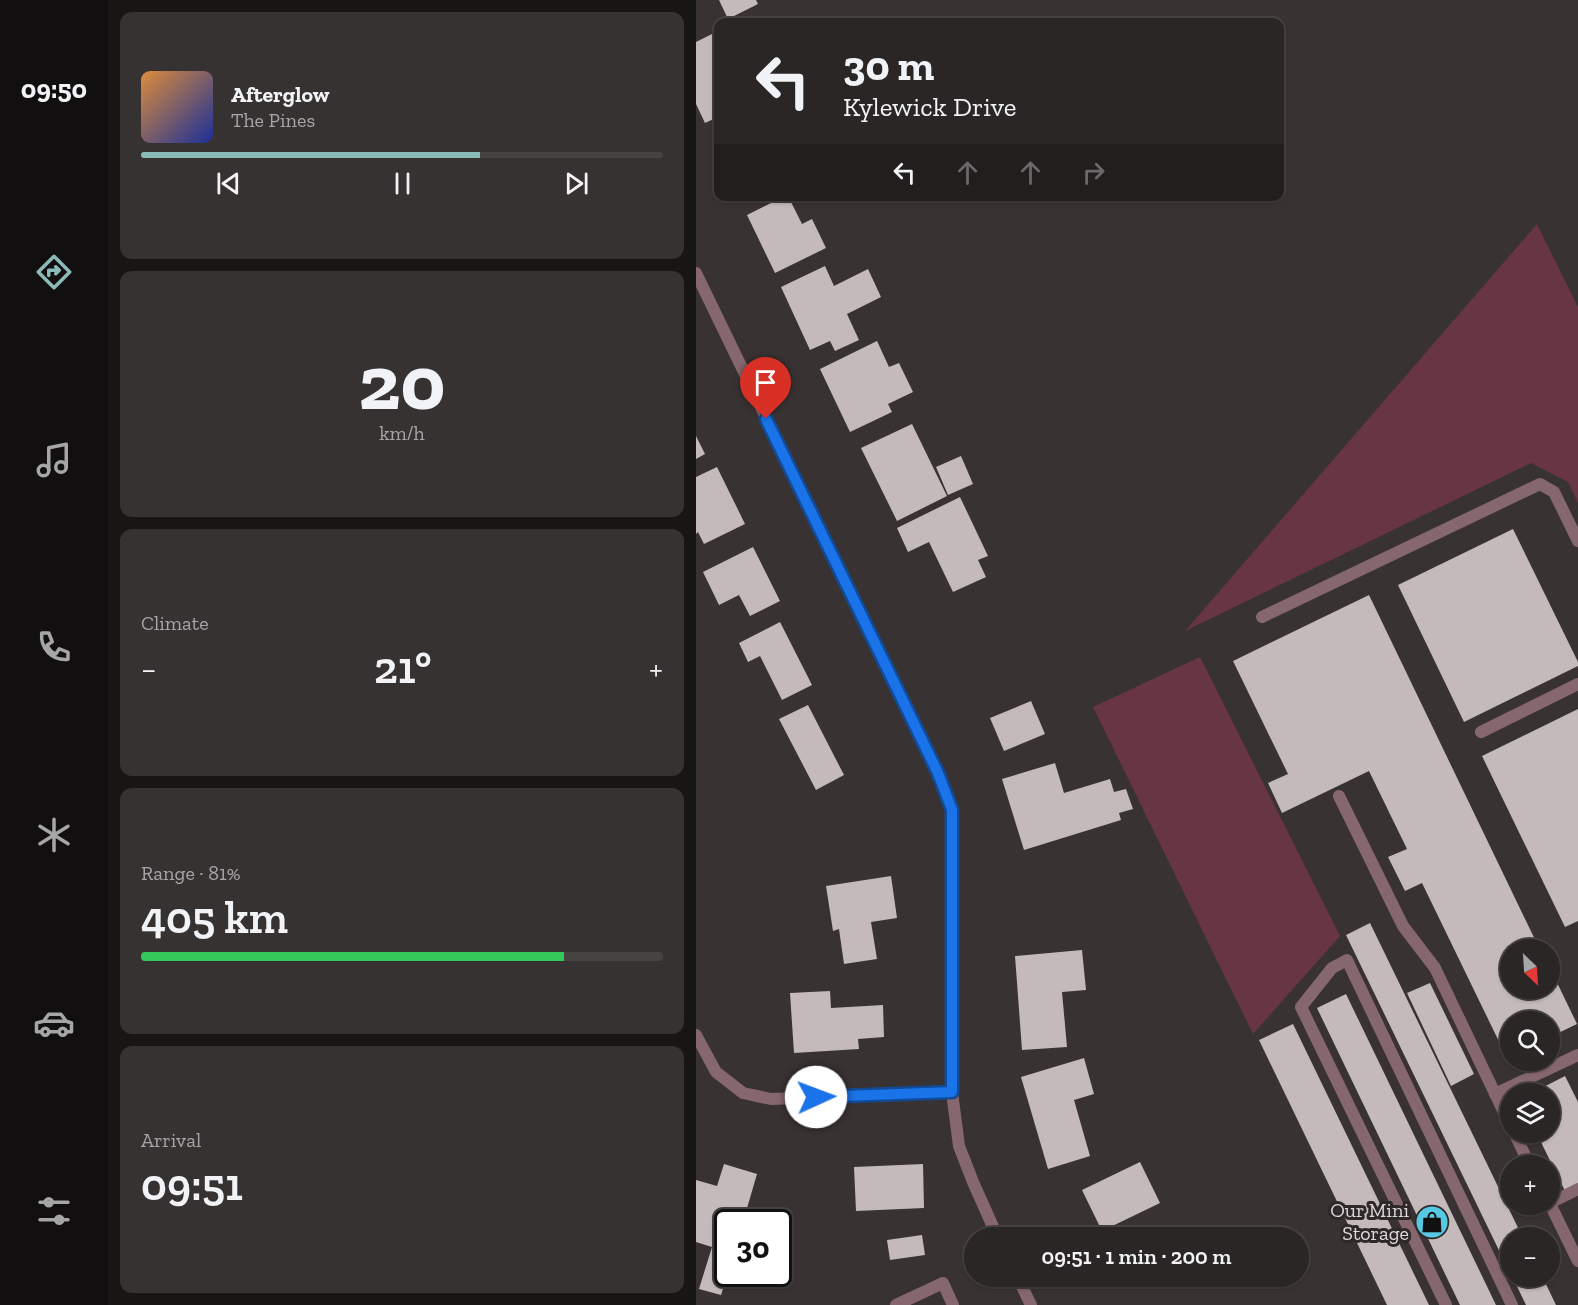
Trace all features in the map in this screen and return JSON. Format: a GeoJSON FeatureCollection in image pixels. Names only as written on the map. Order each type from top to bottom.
{"type":"FeatureCollection","features":[{"type":"Feature","properties":{"kind":"street"},"geometry":{"type":"LineString","coordinates":[[696,273],[938,773],[952,810],[952,1092],[959,1146],[993,1227]]}},
{"type":"Feature","properties":{"kind":"street"},"geometry":{"type":"LineString","coordinates":[[1263,617],[1540,484],[1554,492],[1578,541]]}},
{"type":"Feature","properties":{"kind":"street"},"geometry":{"type":"LineString","coordinates":[[1481,732],[1578,684]]}},
{"type":"Feature","properties":{"kind":"street"},"geometry":{"type":"LineString","coordinates":[[1339,796],[1403,926],[1435,968],[1500,1104]]}},
{"type":"Feature","properties":{"kind":"street"},"geometry":{"type":"LineString","coordinates":[[1446,1305],[1301,1007],[1332,968],[1347,960],[1512,1305]]}},
{"type":"Feature","properties":{"kind":"street"},"geometry":{"type":"LineString","coordinates":[[696,1035],[716,1072],[743,1093],[771,1099],[952,1092]]}},
{"type":"Feature","properties":{"kind":"street"},"geometry":{"type":"LineString","coordinates":[[1495,1094],[1578,1055]]}},
{"type":"Feature","properties":{"kind":"street"},"geometry":{"type":"LineString","coordinates":[[1560,1199],[1578,1190]]}},
{"type":"Feature","properties":{"kind":"street"},"geometry":{"type":"LineString","coordinates":[[1555,1215],[1578,1261]]}},
{"type":"Feature","properties":{"kind":"street"},"geometry":{"type":"LineString","coordinates":[[896,1305],[943,1283],[953,1305]]}},
{"type":"Feature","properties":{"kind":"street"},"geometry":{"type":"LineString","coordinates":[[1022,1287],[1031,1305]]}},
{"type":"Feature","properties":{"kind":"shaded area"},"geometry":{"type":"Polygon","coordinates":[[[1537,224],[1578,307],[1578,503],[1568,482],[1531,463],[1185,631],[1537,224]]]}},
{"type":"Feature","properties":{"kind":"shaded area"},"geometry":{"type":"Polygon","coordinates":[[[1200,657],[1340,936],[1253,1034],[1093,707],[1200,657]]]}},
{"type":"Feature","properties":{"kind":"building"},"geometry":{"type":"Polygon","coordinates":[[[719,0],[756,0],[758,4],[728,18],[719,0]]]}},
{"type":"Feature","properties":{"kind":"building"},"geometry":{"type":"Polygon","coordinates":[[[714,33],[714,119],[705,123],[696,104],[696,42],[714,33]]]}},
{"type":"Feature","properties":{"kind":"building"},"geometry":{"type":"Polygon","coordinates":[[[775,201],[790,201],[802,224],[812,219],[826,248],[775,273],[747,215],[775,201]]]}},
{"type":"Feature","properties":{"kind":"building"},"geometry":{"type":"Polygon","coordinates":[[[825,266],[834,286],[868,269],[881,297],[847,314],[859,340],[835,351],[830,341],[810,350],[781,287],[825,266]]]}},
{"type":"Feature","properties":{"kind":"building"},"geometry":{"type":"Polygon","coordinates":[[[877,341],[889,367],[899,363],[913,392],[888,404],[892,412],[850,432],[820,369],[877,341]]]}},
{"type":"Feature","properties":{"kind":"building"},"geometry":{"type":"Polygon","coordinates":[[[912,424],[947,496],[897,521],[861,448],[912,424]]]}},
{"type":"Feature","properties":{"kind":"building"},"geometry":{"type":"Polygon","coordinates":[[[696,436],[705,454],[696,459],[696,436]]]}},
{"type":"Feature","properties":{"kind":"building"},"geometry":{"type":"Polygon","coordinates":[[[961,456],[973,484],[948,495],[936,467],[961,456]]]}},
{"type":"Feature","properties":{"kind":"building"},"geometry":{"type":"Polygon","coordinates":[[[717,467],[745,524],[704,544],[698,532],[696,534],[696,477],[717,467]]]}},
{"type":"Feature","properties":{"kind":"building"},"geometry":{"type":"Polygon","coordinates":[[[960,497],[988,556],[978,560],[986,577],[953,592],[929,542],[908,552],[897,528],[960,497]]]}},
{"type":"Feature","properties":{"kind":"building"},"geometry":{"type":"Polygon","coordinates":[[[1513,529],[1578,666],[1464,722],[1398,585],[1513,529]]]}},
{"type":"Feature","properties":{"kind":"building"},"geometry":{"type":"Polygon","coordinates":[[[753,547],[780,601],[750,616],[739,595],[719,605],[703,572],[753,547]]]}},
{"type":"Feature","properties":{"kind":"building"},"geometry":{"type":"Polygon","coordinates":[[[1369,595],[1535,939],[1500,939],[1500,999],[1560,999],[1560,989],[1577,1024],[1560,1032],[1560,1011],[1500,1011],[1500,1044],[1422,883],[1405,891],[1388,857],[1407,849],[1369,771],[1282,813],[1268,783],[1288,774],[1233,661],[1369,595]]]}},
{"type":"Feature","properties":{"kind":"building"},"geometry":{"type":"Polygon","coordinates":[[[780,622],[812,685],[782,700],[760,656],[748,662],[739,643],[780,622]]]}},
{"type":"Feature","properties":{"kind":"building"},"geometry":{"type":"Polygon","coordinates":[[[1031,701],[1045,734],[1004,751],[990,718],[1031,701]]]}},
{"type":"Feature","properties":{"kind":"building"},"geometry":{"type":"Polygon","coordinates":[[[808,705],[844,775],[816,790],[779,719],[808,705]]]}},
{"type":"Feature","properties":{"kind":"building"},"geometry":{"type":"Polygon","coordinates":[[[1578,709],[1578,921],[1565,927],[1482,756],[1578,709]]]}},
{"type":"Feature","properties":{"kind":"building"},"geometry":{"type":"Polygon","coordinates":[[[1055,763],[1064,793],[1110,779],[1114,792],[1126,789],[1133,809],[1119,813],[1121,820],[1024,850],[1002,779],[1055,763]]]}},
{"type":"Feature","properties":{"kind":"building"},"geometry":{"type":"Polygon","coordinates":[[[891,876],[897,918],[871,922],[877,959],[844,964],[839,929],[833,931],[826,886],[891,876]]]}},
{"type":"Feature","properties":{"kind":"building"},"geometry":{"type":"Polygon","coordinates":[[[1370,923],[1500,1191],[1500,1215],[1512,1215],[1518,1227],[1500,1227],[1500,1252],[1346,935],[1370,923]]]}},
{"type":"Feature","properties":{"kind":"building"},"geometry":{"type":"Polygon","coordinates":[[[1082,950],[1086,990],[1062,992],[1067,1047],[1022,1050],[1015,956],[1082,950]]]}},
{"type":"Feature","properties":{"kind":"building"},"geometry":{"type":"Polygon","coordinates":[[[1430,983],[1474,1074],[1451,1086],[1407,993],[1430,983]]]}},
{"type":"Feature","properties":{"kind":"building"},"geometry":{"type":"Polygon","coordinates":[[[830,991],[831,1008],[883,1005],[884,1037],[858,1039],[859,1049],[794,1053],[790,993],[830,991]]]}},
{"type":"Feature","properties":{"kind":"building"},"geometry":{"type":"Polygon","coordinates":[[[1346,994],[1496,1305],[1460,1305],[1317,1008],[1346,994]]]}},
{"type":"Feature","properties":{"kind":"building"},"geometry":{"type":"Polygon","coordinates":[[[1293,1024],[1429,1305],[1387,1305],[1259,1040],[1293,1024]]]}},
{"type":"Feature","properties":{"kind":"building"},"geometry":{"type":"Polygon","coordinates":[[[1084,1058],[1094,1094],[1074,1100],[1090,1156],[1048,1169],[1021,1077],[1084,1058]]]}},
{"type":"Feature","properties":{"kind":"building"},"geometry":{"type":"Polygon","coordinates":[[[1565,1076],[1578,1102],[1578,1185],[1565,1191],[1560,1181],[1560,1155],[1547,1155],[1541,1143],[1560,1143],[1560,1083],[1551,1083],[1565,1076]]]}},
{"type":"Feature","properties":{"kind":"building"},"geometry":{"type":"Polygon","coordinates":[[[1140,1162],[1160,1203],[1110,1227],[1100,1227],[1082,1190],[1140,1162]]]}},
{"type":"Feature","properties":{"kind":"building"},"geometry":{"type":"Polygon","coordinates":[[[724,1164],[757,1174],[747,1209],[714,1209],[714,1287],[724,1287],[721,1295],[699,1289],[712,1247],[696,1242],[696,1180],[717,1186],[724,1164]]]}},
{"type":"Feature","properties":{"kind":"building"},"geometry":{"type":"Polygon","coordinates":[[[923,1164],[924,1208],[856,1211],[854,1167],[923,1164]]]}},
{"type":"Feature","properties":{"kind":"building"},"geometry":{"type":"Polygon","coordinates":[[[922,1235],[925,1255],[890,1260],[887,1240],[922,1235]]]}},
{"type":"Feature","properties":{"kind":"building"},"geometry":{"type":"Polygon","coordinates":[[[1517,1287],[1547,1287],[1556,1305],[1526,1305],[1517,1287]]]}},
{"type":"Feature","properties":{"kind":"place","name":"Our Mini Storage"},"geometry":{"type":"Point","coordinates":[1432,1222]}},
{"type":"Feature","properties":{"kind":"route"},"geometry":{"type":"LineString","coordinates":[[766,419],[938,773],[952,810],[952,1092],[816,1097]]}}]}
